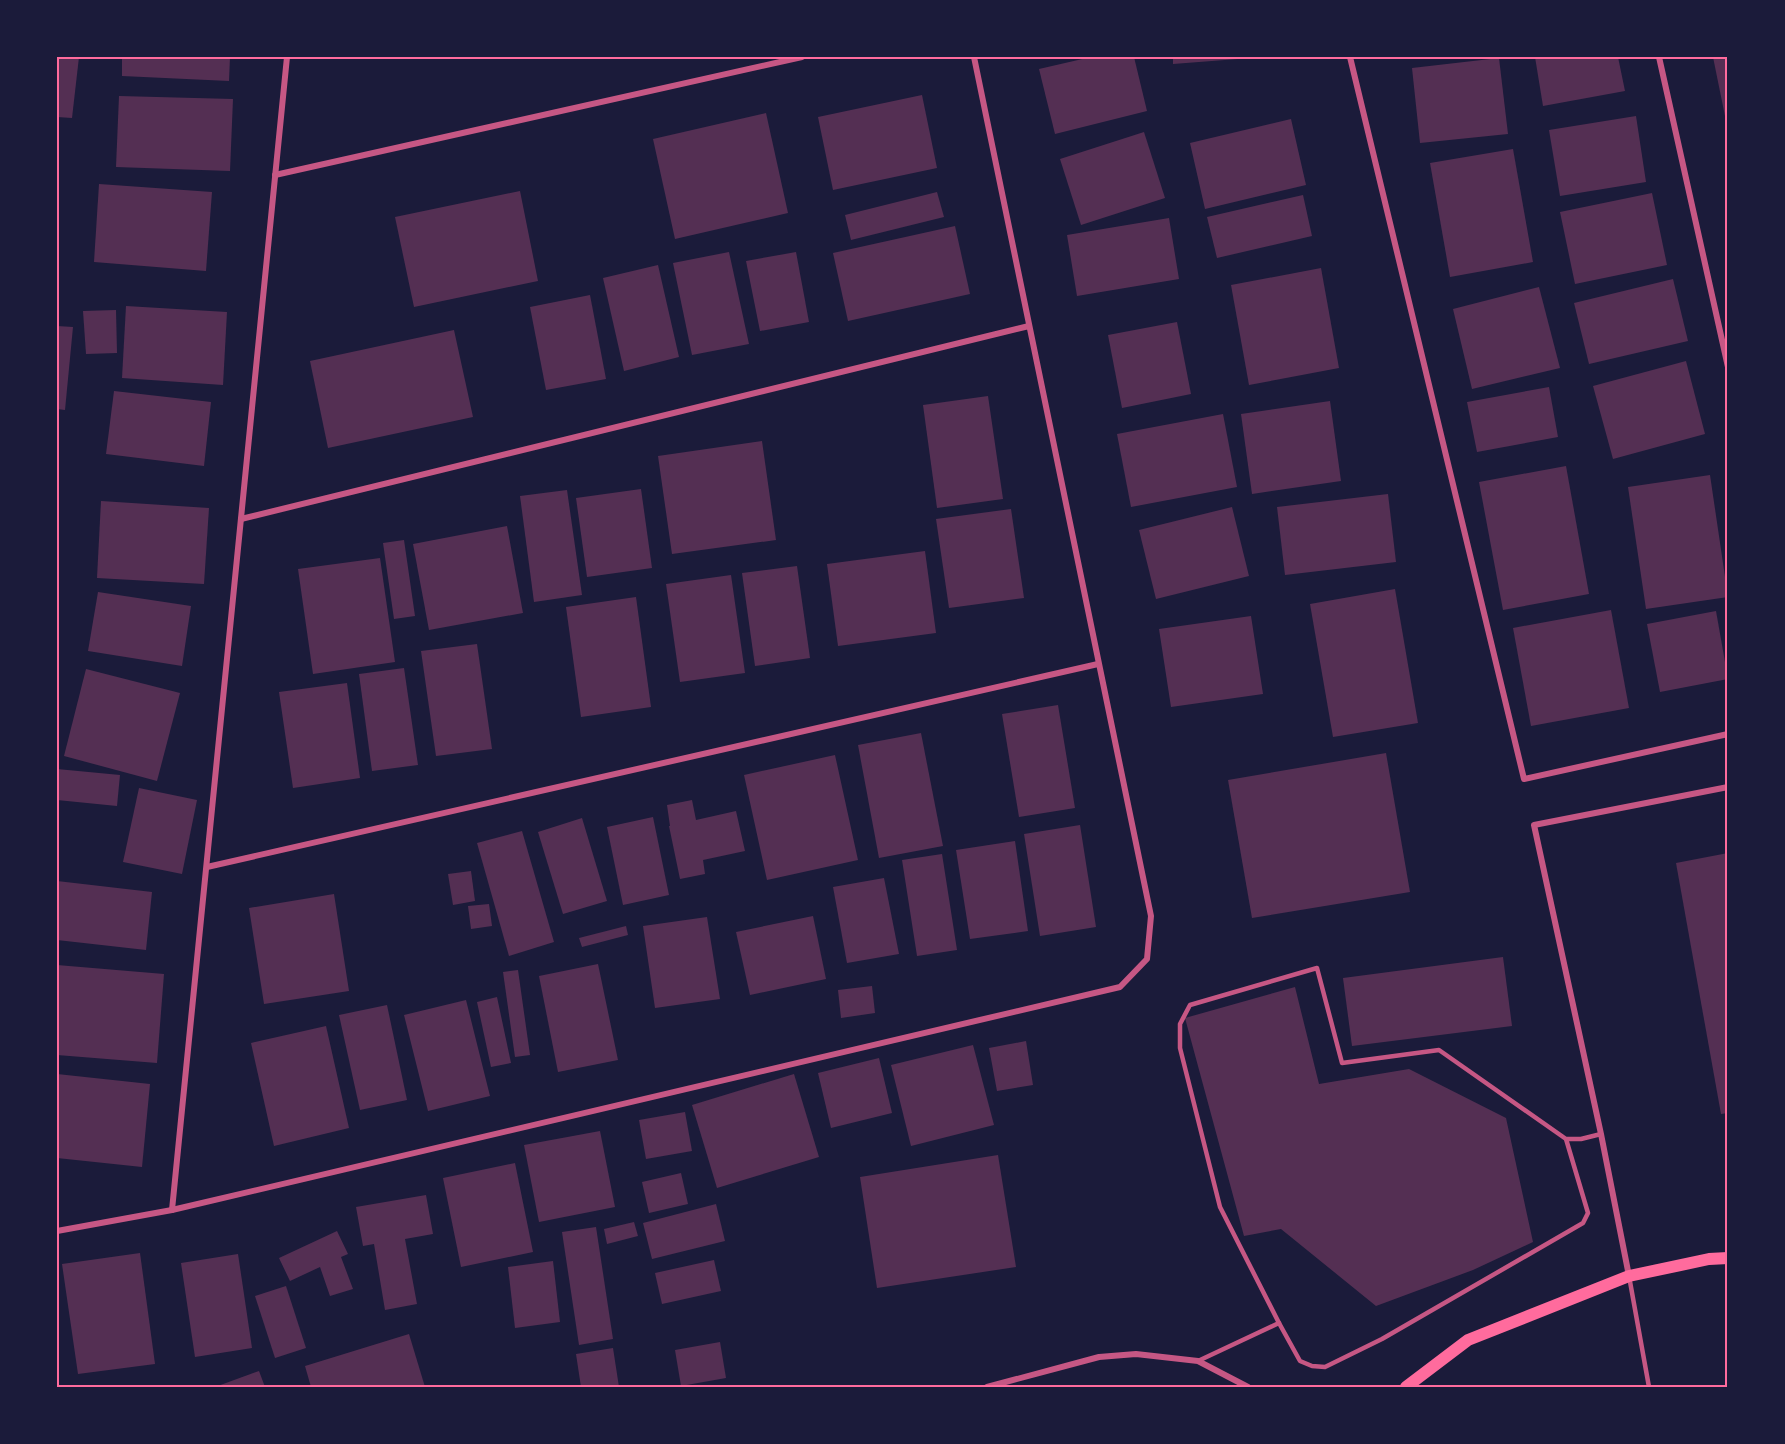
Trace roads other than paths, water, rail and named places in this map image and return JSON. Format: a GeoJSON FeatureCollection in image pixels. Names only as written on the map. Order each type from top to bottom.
{"type":"FeatureCollection","features":[{"type":"Feature","properties":{"kind":"main road"},"geometry":{"type":"LineString","coordinates":[[1406,1387],[1468,1340],[1629,1276],[1709,1259],[1728,1258]]}},
{"type":"Feature","properties":{"kind":"street"},"geometry":{"type":"LineString","coordinates":[[172,1210],[287,57]]}},
{"type":"Feature","properties":{"kind":"street"},"geometry":{"type":"LineString","coordinates":[[275,176],[802,57]]}},
{"type":"Feature","properties":{"kind":"street"},"geometry":{"type":"LineString","coordinates":[[57,1231],[172,1210],[1120,987],[1148,959],[1151,916],[974,57]]}},
{"type":"Feature","properties":{"kind":"street"},"geometry":{"type":"LineString","coordinates":[[1350,57],[1524,779],[1728,734]]}},
{"type":"Feature","properties":{"kind":"street"},"geometry":{"type":"LineString","coordinates":[[1659,57],[1728,367]]}},
{"type":"Feature","properties":{"kind":"street"},"geometry":{"type":"LineString","coordinates":[[241,519],[1029,326]]}},
{"type":"Feature","properties":{"kind":"street"},"geometry":{"type":"LineString","coordinates":[[207,867],[1098,664]]}},
{"type":"Feature","properties":{"kind":"street"},"geometry":{"type":"LineString","coordinates":[[1629,1276],[1601,1134],[1534,825],[1728,787]]}},
{"type":"Feature","properties":{"kind":"street"},"geometry":{"type":"LineString","coordinates":[[987,1387],[1099,1357],[1136,1354],[1198,1361],[1248,1387]]}},
{"type":"Feature","properties":{"kind":"lane"},"geometry":{"type":"LineString","coordinates":[[1566,1139],[1588,1213],[1583,1223],[1382,1339],[1325,1366],[1312,1366],[1300,1361],[1220,1207],[1180,1048],[1180,1024],[1190,1005],[1317,968],[1342,1064],[1439,1050],[1566,1139],[1581,1139],[1601,1134]]}},
{"type":"Feature","properties":{"kind":"lane"},"geometry":{"type":"LineString","coordinates":[[1629,1276],[1649,1387]]}},
{"type":"Feature","properties":{"kind":"lane"},"geometry":{"type":"LineString","coordinates":[[1198,1361],[1279,1323]]}}]}
